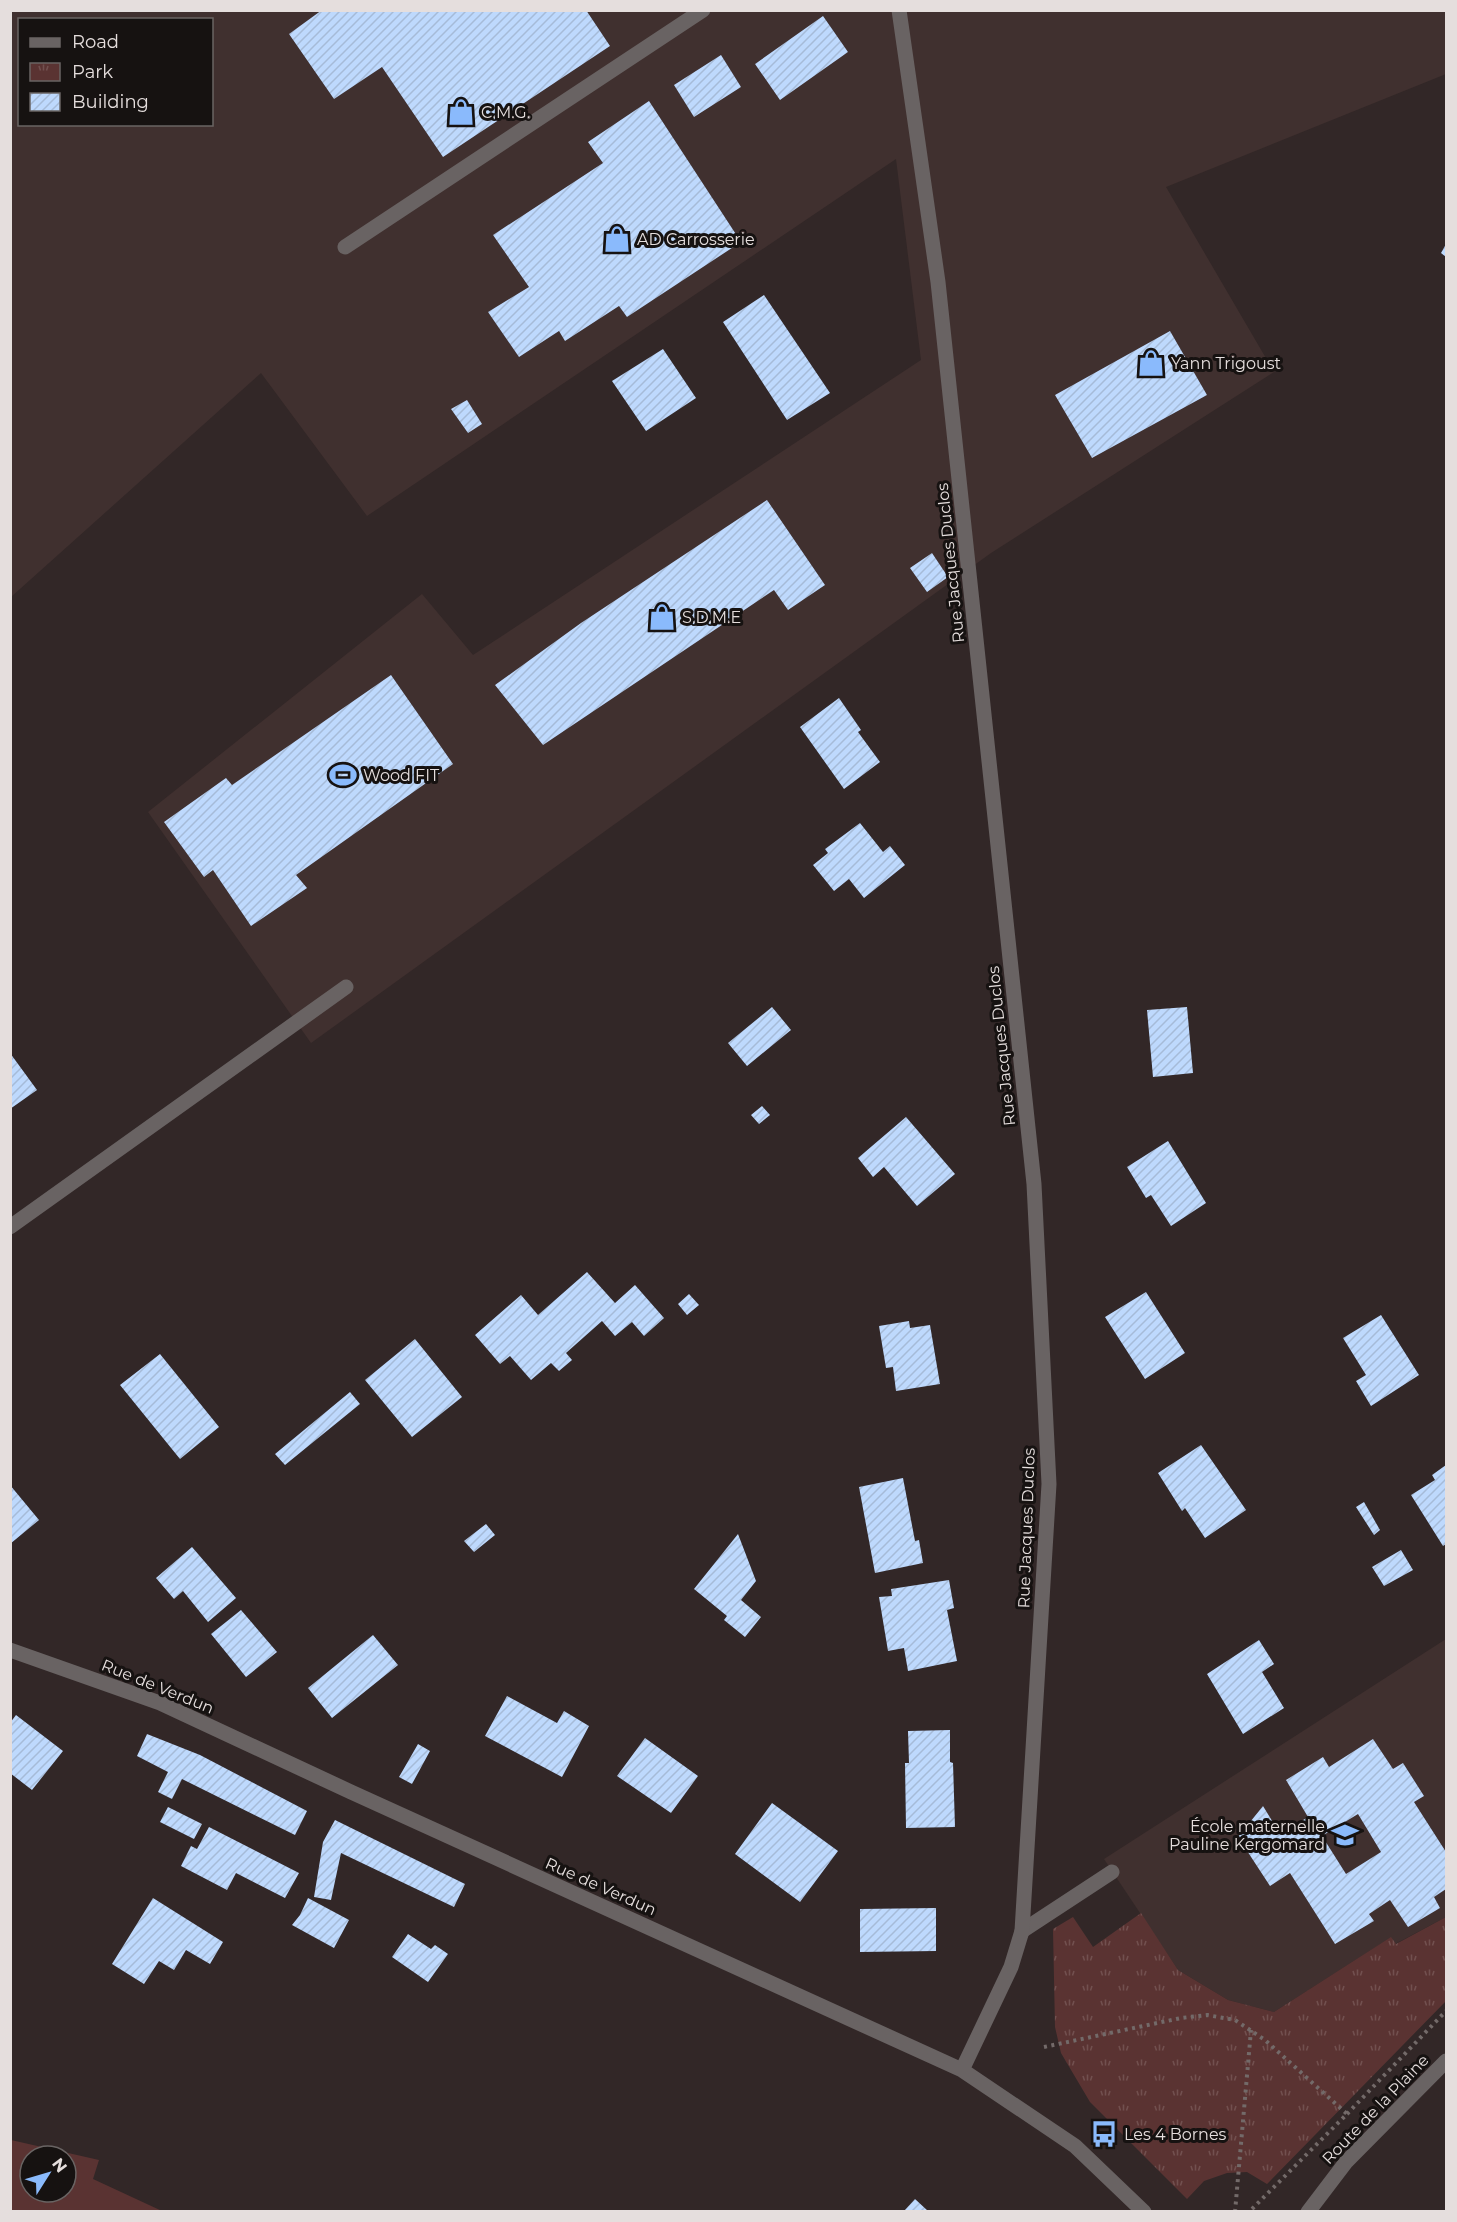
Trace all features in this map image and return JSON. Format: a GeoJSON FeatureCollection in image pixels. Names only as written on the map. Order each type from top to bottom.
{"type":"FeatureCollection","features":[{"type":"Feature","properties":{"kind":"street"},"geometry":{"type":"LineString","coordinates":[[345,247],[703,10]]}},
{"type":"Feature","properties":{"kind":"street","name":"Rue Jacques Duclos"},"geometry":{"type":"LineString","coordinates":[[899,10],[938,282],[1034,1184],[1049,1484],[1023,1930],[1011,1967],[962,2070]]}},
{"type":"Feature","properties":{"kind":"street"},"geometry":{"type":"LineString","coordinates":[[10,1227],[346,987]]}},
{"type":"Feature","properties":{"kind":"street","name":"Rue de Verdun"},"geometry":{"type":"LineString","coordinates":[[10,1650],[160,1703],[361,1797],[962,2070],[1074,2146],[1144,2211]]}},
{"type":"Feature","properties":{"kind":"street"},"geometry":{"type":"LineString","coordinates":[[1023,1930],[1112,1872]]}},
{"type":"Feature","properties":{"kind":"street","name":"Route de la Plaine"},"geometry":{"type":"LineString","coordinates":[[1308,2211],[1346,2162],[1446,2061]]}},
{"type":"Feature","properties":{"kind":"path"},"geometry":{"type":"LineString","coordinates":[[1249,2211],[1446,2011]]}},
{"type":"Feature","properties":{"kind":"path"},"geometry":{"type":"LineString","coordinates":[[1044,2047],[1181,2018],[1207,2015],[1236,2020],[1265,2040],[1347,2114]]}},
{"type":"Feature","properties":{"kind":"path"},"geometry":{"type":"LineString","coordinates":[[1235,2211],[1251,2029]]}},
{"type":"Feature","properties":{"kind":"shaded area"},"geometry":{"type":"Polygon","coordinates":[[[11,11],[1446,11],[1446,74],[1166,187],[1274,372],[991,553],[311,1043],[148,812],[422,594],[473,655],[921,360],[896,159],[367,516],[261,373],[11,597],[11,11]]]}},
{"type":"Feature","properties":{"kind":"shaded area"},"geometry":{"type":"Polygon","coordinates":[[[1446,1639],[1446,1917],[1395,1944],[1390,1938],[1274,2012],[1228,2000],[1178,1970],[1104,1859],[1446,1639]]]}},
{"type":"Feature","properties":{"kind":"green space"},"geometry":{"type":"Polygon","coordinates":[[[1141,1913],[1178,1970],[1228,2000],[1274,2012],[1391,1937],[1396,1944],[1446,1917],[1446,2001],[1267,2184],[1247,2172],[1227,2173],[1204,2181],[1187,2199],[1090,2102],[1061,2053],[1055,2027],[1053,1929],[1073,1917],[1093,1947],[1141,1913]]]}},
{"type":"Feature","properties":{"kind":"green space"},"geometry":{"type":"Polygon","coordinates":[[[11,2140],[29,2144],[18,2144],[18,2204],[78,2204],[78,2155],[99,2160],[93,2179],[162,2211],[11,2211],[11,2140]]]}},
{"type":"Feature","properties":{"kind":"building","name":"C.M.G."},"geometry":{"type":"Polygon","coordinates":[[[322,10],[586,10],[610,46],[443,157],[382,67],[334,99],[289,34],[322,10]]]}},
{"type":"Feature","properties":{"kind":"building"},"geometry":{"type":"Polygon","coordinates":[[[823,16],[848,52],[780,100],[755,64],[823,16]]]}},
{"type":"Feature","properties":{"kind":"building"},"geometry":{"type":"Polygon","coordinates":[[[721,55],[741,87],[694,117],[674,85],[721,55]]]}},
{"type":"Feature","properties":{"kind":"building","name":"AD Carrosserie"},"geometry":{"type":"Polygon","coordinates":[[[649,101],[741,242],[627,317],[619,306],[565,341],[559,331],[519,357],[488,312],[529,287],[493,235],[603,163],[588,142],[649,101]]]}},
{"type":"Feature","properties":{"kind":"building"},"geometry":{"type":"Polygon","coordinates":[[[1446,244],[1446,257],[1441,253],[1446,244]]]}},
{"type":"Feature","properties":{"kind":"building"},"geometry":{"type":"Polygon","coordinates":[[[764,295],[830,393],[787,420],[723,322],[764,295]]]}},
{"type":"Feature","properties":{"kind":"building","name":"Yann Trigoust"},"geometry":{"type":"Polygon","coordinates":[[[1170,331],[1207,395],[1092,458],[1055,395],[1170,331]]]}},
{"type":"Feature","properties":{"kind":"building"},"geometry":{"type":"Polygon","coordinates":[[[663,349],[696,398],[646,431],[612,381],[663,349]]]}},
{"type":"Feature","properties":{"kind":"building"},"geometry":{"type":"Polygon","coordinates":[[[467,400],[482,424],[468,433],[451,409],[467,400]]]}},
{"type":"Feature","properties":{"kind":"building","name":"S.D.M.E"},"geometry":{"type":"Polygon","coordinates":[[[767,500],[825,585],[788,610],[774,590],[543,745],[495,685],[581,623],[767,500]]]}},
{"type":"Feature","properties":{"kind":"building"},"geometry":{"type":"Polygon","coordinates":[[[932,553],[948,577],[927,592],[910,568],[932,553]]]}},
{"type":"Feature","properties":{"kind":"building","name":"Wood FIT"},"geometry":{"type":"Polygon","coordinates":[[[391,675],[453,764],[296,875],[307,888],[251,926],[213,870],[204,877],[164,822],[226,778],[232,785],[391,675]]]}},
{"type":"Feature","properties":{"kind":"building"},"geometry":{"type":"Polygon","coordinates":[[[839,698],[861,730],[858,732],[880,762],[844,789],[800,727],[839,698]]]}},
{"type":"Feature","properties":{"kind":"building"},"geometry":{"type":"Polygon","coordinates":[[[860,823],[883,852],[890,846],[905,865],[864,898],[849,879],[834,891],[813,865],[828,853],[825,849],[860,823]]]}},
{"type":"Feature","properties":{"kind":"building"},"geometry":{"type":"Polygon","coordinates":[[[772,1007],[791,1030],[747,1066],[728,1043],[772,1007]]]}},
{"type":"Feature","properties":{"kind":"building"},"geometry":{"type":"Polygon","coordinates":[[[1187,1007],[1193,1073],[1153,1077],[1147,1010],[1187,1007]]]}},
{"type":"Feature","properties":{"kind":"building"},"geometry":{"type":"Polygon","coordinates":[[[10,1053],[37,1090],[10,1109],[10,1053]]]}},
{"type":"Feature","properties":{"kind":"building"},"geometry":{"type":"Polygon","coordinates":[[[762,1106],[770,1115],[759,1124],[751,1115],[762,1106]]]}},
{"type":"Feature","properties":{"kind":"building"},"geometry":{"type":"Polygon","coordinates":[[[906,1117],[955,1174],[917,1206],[884,1167],[873,1177],[858,1158],[906,1117]]]}},
{"type":"Feature","properties":{"kind":"building"},"geometry":{"type":"Polygon","coordinates":[[[1168,1141],[1206,1203],[1171,1226],[1151,1195],[1146,1198],[1127,1167],[1168,1141]]]}},
{"type":"Feature","properties":{"kind":"building"},"geometry":{"type":"Polygon","coordinates":[[[587,1272],[615,1303],[635,1285],[664,1318],[644,1336],[632,1322],[615,1336],[602,1321],[566,1353],[572,1360],[559,1371],[551,1363],[531,1380],[510,1356],[500,1364],[475,1335],[521,1295],[538,1315],[587,1272]]]}},
{"type":"Feature","properties":{"kind":"building"},"geometry":{"type":"Polygon","coordinates":[[[1146,1292],[1185,1353],[1145,1379],[1105,1317],[1146,1292]]]}},
{"type":"Feature","properties":{"kind":"building"},"geometry":{"type":"Polygon","coordinates":[[[689,1294],[699,1305],[687,1315],[678,1304],[689,1294]]]}},
{"type":"Feature","properties":{"kind":"building"},"geometry":{"type":"Polygon","coordinates":[[[1381,1315],[1419,1375],[1371,1406],[1356,1381],[1366,1375],[1343,1338],[1381,1315]]]}},
{"type":"Feature","properties":{"kind":"building"},"geometry":{"type":"Polygon","coordinates":[[[909,1321],[910,1328],[930,1325],[940,1384],[896,1391],[893,1367],[886,1368],[879,1326],[909,1321]]]}},
{"type":"Feature","properties":{"kind":"building"},"geometry":{"type":"Polygon","coordinates":[[[415,1339],[462,1397],[412,1437],[365,1380],[415,1339]]]}},
{"type":"Feature","properties":{"kind":"building"},"geometry":{"type":"Polygon","coordinates":[[[160,1354],[219,1427],[180,1459],[120,1385],[160,1354]]]}},
{"type":"Feature","properties":{"kind":"building"},"geometry":{"type":"Polygon","coordinates":[[[350,1392],[360,1404],[285,1465],[275,1454],[350,1392]]]}},
{"type":"Feature","properties":{"kind":"building"},"geometry":{"type":"Polygon","coordinates":[[[1201,1445],[1246,1510],[1205,1538],[1185,1508],[1182,1511],[1158,1473],[1201,1445]]]}},
{"type":"Feature","properties":{"kind":"building"},"geometry":{"type":"Polygon","coordinates":[[[1446,1465],[1446,1544],[1443,1546],[1411,1495],[1435,1480],[1432,1475],[1446,1465]]]}},
{"type":"Feature","properties":{"kind":"building"},"geometry":{"type":"Polygon","coordinates":[[[903,1478],[915,1541],[919,1540],[923,1563],[875,1573],[859,1487],[903,1478]]]}},
{"type":"Feature","properties":{"kind":"building"},"geometry":{"type":"Polygon","coordinates":[[[10,1485],[39,1520],[10,1544],[10,1485]]]}},
{"type":"Feature","properties":{"kind":"building"},"geometry":{"type":"Polygon","coordinates":[[[1364,1502],[1380,1530],[1374,1535],[1356,1507],[1364,1502]]]}},
{"type":"Feature","properties":{"kind":"building"},"geometry":{"type":"Polygon","coordinates":[[[486,1524],[495,1535],[474,1552],[464,1541],[486,1524]]]}},
{"type":"Feature","properties":{"kind":"building"},"geometry":{"type":"Polygon","coordinates":[[[738,1534],[756,1581],[741,1600],[761,1617],[745,1637],[724,1620],[727,1616],[694,1589],[738,1534]]]}},
{"type":"Feature","properties":{"kind":"building"},"geometry":{"type":"Polygon","coordinates":[[[192,1547],[236,1598],[208,1622],[183,1591],[174,1599],[156,1578],[192,1547]]]}},
{"type":"Feature","properties":{"kind":"building"},"geometry":{"type":"Polygon","coordinates":[[[1401,1550],[1413,1570],[1384,1586],[1372,1567],[1401,1550]]]}},
{"type":"Feature","properties":{"kind":"building"},"geometry":{"type":"Polygon","coordinates":[[[949,1580],[954,1608],[947,1610],[957,1661],[908,1671],[904,1648],[888,1651],[879,1597],[892,1596],[891,1589],[949,1580]]]}},
{"type":"Feature","properties":{"kind":"building"},"geometry":{"type":"Polygon","coordinates":[[[241,1610],[277,1652],[246,1677],[211,1634],[241,1610]]]}},
{"type":"Feature","properties":{"kind":"building"},"geometry":{"type":"Polygon","coordinates":[[[373,1635],[398,1665],[332,1718],[308,1688],[373,1635]]]}},
{"type":"Feature","properties":{"kind":"building"},"geometry":{"type":"Polygon","coordinates":[[[1259,1640],[1274,1664],[1262,1672],[1284,1708],[1243,1734],[1207,1674],[1259,1640]]]}},
{"type":"Feature","properties":{"kind":"building"},"geometry":{"type":"Polygon","coordinates":[[[507,1696],[557,1723],[564,1711],[589,1726],[562,1777],[485,1736],[507,1696]]]}},
{"type":"Feature","properties":{"kind":"building"},"geometry":{"type":"Polygon","coordinates":[[[16,1715],[63,1751],[32,1790],[10,1773],[10,1723],[16,1715]]]}},
{"type":"Feature","properties":{"kind":"building"},"geometry":{"type":"Polygon","coordinates":[[[950,1730],[955,1827],[906,1828],[905,1763],[909,1763],[908,1731],[950,1730]]]}},
{"type":"Feature","properties":{"kind":"building"},"geometry":{"type":"Polygon","coordinates":[[[147,1734],[200,1755],[307,1811],[295,1835],[182,1779],[172,1799],[158,1792],[168,1772],[137,1756],[147,1734]]]}},
{"type":"Feature","properties":{"kind":"building"},"geometry":{"type":"Polygon","coordinates":[[[645,1738],[698,1776],[671,1813],[617,1776],[645,1738]]]}},
{"type":"Feature","properties":{"kind":"building"},"geometry":{"type":"Polygon","coordinates":[[[1373,1739],[1393,1769],[1403,1763],[1424,1796],[1414,1802],[1446,1852],[1446,1889],[1434,1897],[1440,1908],[1408,1927],[1390,1900],[1369,1914],[1374,1921],[1335,1944],[1290,1873],[1270,1886],[1238,1837],[1263,1806],[1280,1834],[1308,1817],[1286,1780],[1323,1757],[1329,1767],[1373,1739]],[[1358,1814],[1322,1836],[1346,1874],[1381,1852],[1358,1814]]]}},
{"type":"Feature","properties":{"kind":"building"},"geometry":{"type":"Polygon","coordinates":[[[418,1744],[430,1751],[412,1784],[399,1777],[418,1744]]]}},
{"type":"Feature","properties":{"kind":"building"},"geometry":{"type":"Polygon","coordinates":[[[772,1803],[838,1851],[800,1902],[735,1854],[772,1803]]]}},
{"type":"Feature","properties":{"kind":"building"},"geometry":{"type":"Polygon","coordinates":[[[168,1807],[202,1824],[194,1839],[160,1822],[168,1807]]]}},
{"type":"Feature","properties":{"kind":"building"},"geometry":{"type":"Polygon","coordinates":[[[335,1820],[465,1884],[454,1907],[341,1853],[331,1900],[314,1897],[323,1842],[335,1820]]]}},
{"type":"Feature","properties":{"kind":"building"},"geometry":{"type":"Polygon","coordinates":[[[209,1827],[299,1873],[285,1898],[236,1873],[227,1890],[181,1866],[191,1846],[197,1849],[209,1827]]]}},
{"type":"Feature","properties":{"kind":"building"},"geometry":{"type":"Polygon","coordinates":[[[153,1898],[223,1942],[210,1964],[186,1950],[174,1970],[159,1961],[144,1984],[112,1964],[153,1898]]]}},
{"type":"Feature","properties":{"kind":"building"},"geometry":{"type":"Polygon","coordinates":[[[308,1898],[349,1920],[334,1948],[292,1925],[308,1898]]]}},
{"type":"Feature","properties":{"kind":"building"},"geometry":{"type":"Polygon","coordinates":[[[936,1908],[936,1951],[860,1952],[860,1909],[936,1908]]]}},
{"type":"Feature","properties":{"kind":"building"},"geometry":{"type":"Polygon","coordinates":[[[408,1934],[431,1949],[435,1945],[448,1954],[428,1982],[392,1957],[408,1934]]]}},
{"type":"Feature","properties":{"kind":"building"},"geometry":{"type":"Polygon","coordinates":[[[915,2199],[928,2211],[904,2211],[915,2199]]]}},
{"type":"Feature","properties":{"kind":"place","name":"C.M.G."},"geometry":{"type":"Point","coordinates":[461,112]}},
{"type":"Feature","properties":{"kind":"place","name":"AD Carrosserie"},"geometry":{"type":"Point","coordinates":[617,239]}},
{"type":"Feature","properties":{"kind":"place","name":"Yann Trigoust"},"geometry":{"type":"Point","coordinates":[1151,363]}},
{"type":"Feature","properties":{"kind":"place","name":"S.D.M.E"},"geometry":{"type":"Point","coordinates":[662,617]}},
{"type":"Feature","properties":{"kind":"place","name":"Wood FIT"},"geometry":{"type":"Point","coordinates":[343,775]}},
{"type":"Feature","properties":{"kind":"place","name":"École maternelle Pauline Kergomard"},"geometry":{"type":"Point","coordinates":[1345,1835]}},
{"type":"Feature","properties":{"kind":"place","name":"Les 4 Bornes"},"geometry":{"type":"Point","coordinates":[1104,2134]}}]}
